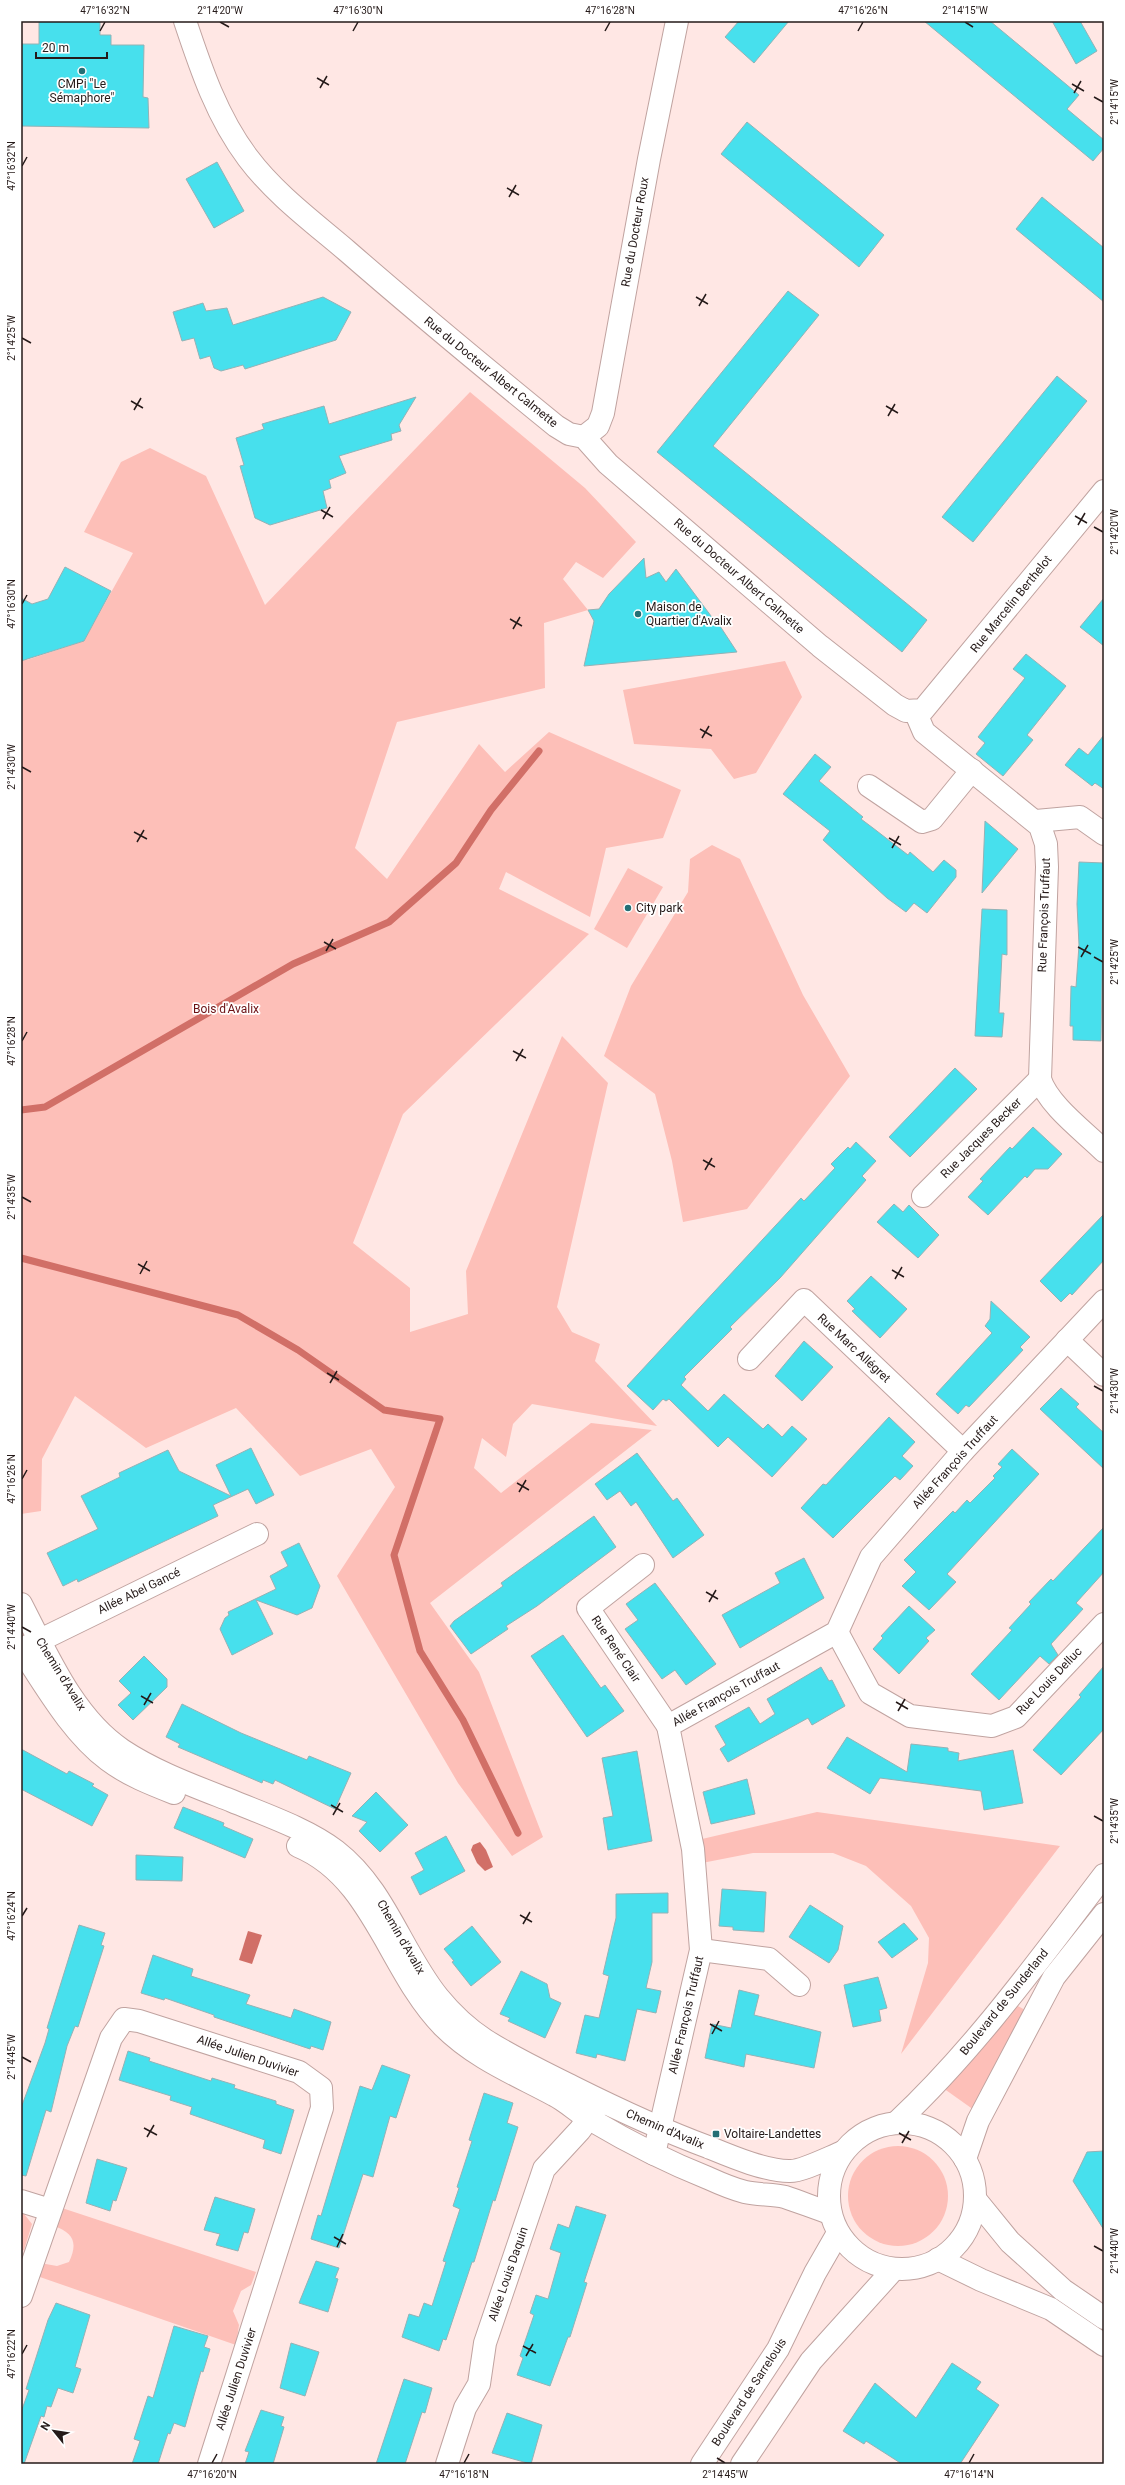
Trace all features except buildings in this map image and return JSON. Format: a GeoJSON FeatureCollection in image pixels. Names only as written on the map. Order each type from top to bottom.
{"type":"FeatureCollection","features":[{"type":"Feature","properties":{"kind":"street","name":"Rue du Docteur Albert Calmette"},"geometry":{"type":"LineString","coordinates":[[185,21],[205,81],[225,123],[248,159],[283,196],[434,327],[556,426],[569,434],[584,437],[608,464],[851,671],[895,705],[906,711],[915,711]]}},
{"type":"Feature","properties":{"kind":"street","name":"Rue du Docteur Roux"},"geometry":{"type":"LineString","coordinates":[[584,437],[598,426],[603,413],[649,159],[677,21]]}},
{"type":"Feature","properties":{"kind":"street","name":"Rue Marcelin Berthelot"},"geometry":{"type":"LineString","coordinates":[[915,711],[923,710],[1104,491]]}},
{"type":"Feature","properties":{"kind":"street","name":"Rue François Truffaut"},"geometry":{"type":"LineString","coordinates":[[915,711],[924,732],[1036,821],[1040,826],[1046,844],[1047,867],[1040,1079],[1043,1088],[1051,1099],[1104,1151]]}},
{"type":"Feature","properties":{"kind":"street"},"geometry":{"type":"LineString","coordinates":[[869,786],[922,822],[932,819],[972,770]]}},
{"type":"Feature","properties":{"kind":"street"},"geometry":{"type":"LineString","coordinates":[[1036,821],[1080,817],[1104,834]]}},
{"type":"Feature","properties":{"kind":"street","name":"Rue Jacques Becker"},"geometry":{"type":"LineString","coordinates":[[923,1196],[1040,1079]]}},
{"type":"Feature","properties":{"kind":"street","name":"Rue Marc Allégret"},"geometry":{"type":"LineString","coordinates":[[749,1359],[804,1300],[963,1451]]}},
{"type":"Feature","properties":{"kind":"street"},"geometry":{"type":"LineString","coordinates":[[1104,1301],[1067,1340],[1104,1375]]}},
{"type":"Feature","properties":{"kind":"street","name":"Allée François Truffaut"},"geometry":{"type":"LineString","coordinates":[[654,2154],[701,1950],[693,1849],[668,1726],[837,1632],[871,1557],[963,1451],[1067,1340]]}},
{"type":"Feature","properties":{"kind":"street","name":"Allée Abel Gancé"},"geometry":{"type":"LineString","coordinates":[[30,1645],[258,1534]]}},
{"type":"Feature","properties":{"kind":"street","name":"Rue René Clair"},"geometry":{"type":"LineString","coordinates":[[642,1566],[588,1608],[668,1726]]}},
{"type":"Feature","properties":{"kind":"street","name":"Chemin d'Avalix"},"geometry":{"type":"LineString","coordinates":[[21,1604],[30,1645],[59,1704],[82,1734],[108,1759],[137,1778],[307,1850],[339,1872],[360,1898],[422,2002],[444,2026],[472,2050],[504,2071],[556,2096],[589,2119],[654,2154],[708,2178],[745,2192],[784,2197],[830,2213]]}},
{"type":"Feature","properties":{"kind":"street","name":"Rue Louis Delluc"},"geometry":{"type":"LineString","coordinates":[[837,1632],[870,1693],[910,1716],[992,1726],[1016,1717],[1104,1624]]}},
{"type":"Feature","properties":{"kind":"street","name":"Chemin d'Avalix"},"geometry":{"type":"LineString","coordinates":[[30,1645],[100,1732],[121,1749],[149,1766],[295,1829],[333,1849],[350,1862],[373,1889],[421,1972],[439,1998],[483,2039],[526,2064],[602,2101],[660,2128],[741,2160],[790,2172],[843,2152]]}},
{"type":"Feature","properties":{"kind":"street","name":"Boulevard de Sunderland"},"geometry":{"type":"LineString","coordinates":[[897,2122],[931,2090],[1034,1966],[1104,1875]]}},
{"type":"Feature","properties":{"kind":"street","name":"Boulevard de Sunderland"},"geometry":{"type":"LineString","coordinates":[[965,2159],[978,2120],[1054,1977],[1104,1914]]}},
{"type":"Feature","properties":{"kind":"street"},"geometry":{"type":"LineString","coordinates":[[701,1950],[769,1959],[799,1985]]}},
{"type":"Feature","properties":{"kind":"street","name":"Allée Julien Duvivier"},"geometry":{"type":"LineString","coordinates":[[21,2296],[26,2267],[50,2210],[111,2038],[124,2019],[139,2020],[299,2072],[321,2088],[322,2108],[209,2464]]}},
{"type":"Feature","properties":{"kind":"street","name":"Allée Louis Daquin"},"geometry":{"type":"LineString","coordinates":[[447,2464],[465,2408],[479,2384],[485,2343],[544,2169],[589,2119],[602,2101]]}},
{"type":"Feature","properties":{"kind":"street"},"geometry":{"type":"LineString","coordinates":[[897,2122],[917,2124],[936,2131],[953,2143],[965,2159],[973,2178],[975,2199],[967,2228],[957,2244],[938,2259],[917,2268],[894,2269],[872,2263],[853,2251],[838,2233],[830,2213],[828,2191],[833,2170],[843,2152],[858,2137],[877,2126],[897,2122]]}},
{"type":"Feature","properties":{"kind":"street"},"geometry":{"type":"LineString","coordinates":[[975,2199],[1010,2242],[1057,2285],[1104,2318]]}},
{"type":"Feature","properties":{"kind":"street"},"geometry":{"type":"LineString","coordinates":[[21,2201],[50,2210]]}},
{"type":"Feature","properties":{"kind":"street","name":"Boulevard de Sarrelouis"},"geometry":{"type":"LineString","coordinates":[[702,2464],[778,2349],[815,2273],[838,2233]]}},
{"type":"Feature","properties":{"kind":"street"},"geometry":{"type":"LineString","coordinates":[[938,2259],[981,2280],[1052,2310],[1104,2345]]}},
{"type":"Feature","properties":{"kind":"street"},"geometry":{"type":"LineString","coordinates":[[742,2464],[812,2361],[894,2269]]}},
{"type":"Feature","properties":{"kind":"green space","name":"Bois d'Avalix"},"geometry":{"type":"Polygon","coordinates":[[[470,392],[585,488],[636,542],[603,578],[576,562],[563,579],[588,610],[544,623],[545,688],[397,722],[355,848],[387,879],[479,744],[505,772],[549,732],[681,790],[663,838],[606,848],[590,917],[506,872],[499,889],[589,934],[403,1114],[353,1243],[410,1288],[410,1332],[468,1314],[466,1271],[562,1036],[608,1083],[557,1307],[572,1332],[600,1344],[595,1361],[657,1426],[532,1404],[513,1424],[506,1457],[482,1438],[474,1468],[501,1493],[591,1423],[652,1430],[430,1603],[479,1672],[543,1837],[512,1856],[458,1783],[337,1576],[395,1487],[371,1449],[300,1476],[236,1408],[146,1448],[75,1396],[42,1459],[41,1511],[21,1514],[21,657],[27,660],[84,641],[133,553],[84,532],[121,462],[150,448],[206,476],[265,605],[470,392]]]}},
{"type":"Feature","properties":{"kind":"green space"},"geometry":{"type":"Polygon","coordinates":[[[785,661],[802,697],[756,773],[734,779],[711,749],[634,744],[623,690],[785,661]]]}},
{"type":"Feature","properties":{"kind":"green space"},"geometry":{"type":"Polygon","coordinates":[[[712,845],[740,859],[803,995],[850,1076],[747,1209],[683,1222],[672,1161],[655,1094],[604,1056],[631,986],[688,892],[690,859],[712,845]]]}},
{"type":"Feature","properties":{"kind":"green space","name":"City park"},"geometry":{"type":"Polygon","coordinates":[[[628,868],[663,887],[627,948],[594,929],[628,868]]]}},
{"type":"Feature","properties":{"kind":"green space"},"geometry":{"type":"Polygon","coordinates":[[[817,1812],[1060,1846],[901,2054],[928,1963],[929,1938],[911,1906],[866,1866],[833,1853],[753,1853],[702,1863],[702,1839],[817,1812]]]}},
{"type":"Feature","properties":{"kind":"green space"},"geometry":{"type":"Polygon","coordinates":[[[1014,2004],[1027,2011],[974,2110],[943,2088],[1014,2004]]]}},
{"type":"Feature","properties":{"kind":"green space"},"geometry":{"type":"Polygon","coordinates":[[[898,2146],[917,2150],[933,2161],[944,2177],[948,2196],[944,2215],[933,2231],[917,2242],[898,2246],[879,2242],[863,2231],[852,2215],[848,2196],[852,2177],[863,2161],[879,2150],[898,2146]]]}},
{"type":"Feature","properties":{"kind":"green space"},"geometry":{"type":"Polygon","coordinates":[[[62,2208],[256,2272],[251,2285],[241,2291],[233,2311],[239,2325],[236,2345],[37,2276],[40,2263],[57,2266],[69,2262],[72,2255],[73,2244],[70,2235],[54,2226],[62,2208]]]}},
{"type":"Feature","properties":{"kind":"green space"},"geometry":{"type":"Polygon","coordinates":[[[21,2210],[32,2224],[24,2250],[21,2251],[21,2210]]]}},
{"type":"Feature","properties":{"kind":"shaded area"},"geometry":{"type":"Polygon","coordinates":[[[480,1842],[486,1850],[493,1867],[485,1871],[477,1863],[471,1850],[473,1845],[480,1842]]]}},
{"type":"Feature","properties":{"kind":"shaded area"},"geometry":{"type":"Polygon","coordinates":[[[248,1931],[262,1935],[252,1964],[239,1960],[248,1931]]]}},
{"type":"Feature","properties":{"kind":"waterway"},"geometry":{"type":"LineString","coordinates":[[21,1110],[45,1107],[293,964],[389,922],[456,863],[491,810],[539,751]]}},
{"type":"Feature","properties":{"kind":"waterway"},"geometry":{"type":"LineString","coordinates":[[21,1258],[238,1315],[298,1350],[384,1410],[440,1419],[394,1555],[420,1651],[463,1720],[518,1833]]}},
{"type":"Feature","properties":{"kind":"place","name":"CMPi \"Le Sémaphore\""},"geometry":{"type":"Point","coordinates":[82,71]}},
{"type":"Feature","properties":{"kind":"place","name":"Maison de Quartier d'Avalix"},"geometry":{"type":"Point","coordinates":[638,614]}},
{"type":"Feature","properties":{"kind":"place","name":"City park"},"geometry":{"type":"Point","coordinates":[628,908]}},
{"type":"Feature","properties":{"kind":"place","name":"Voltaire-Landettes"},"geometry":{"type":"Point","coordinates":[716,2134]}}]}
